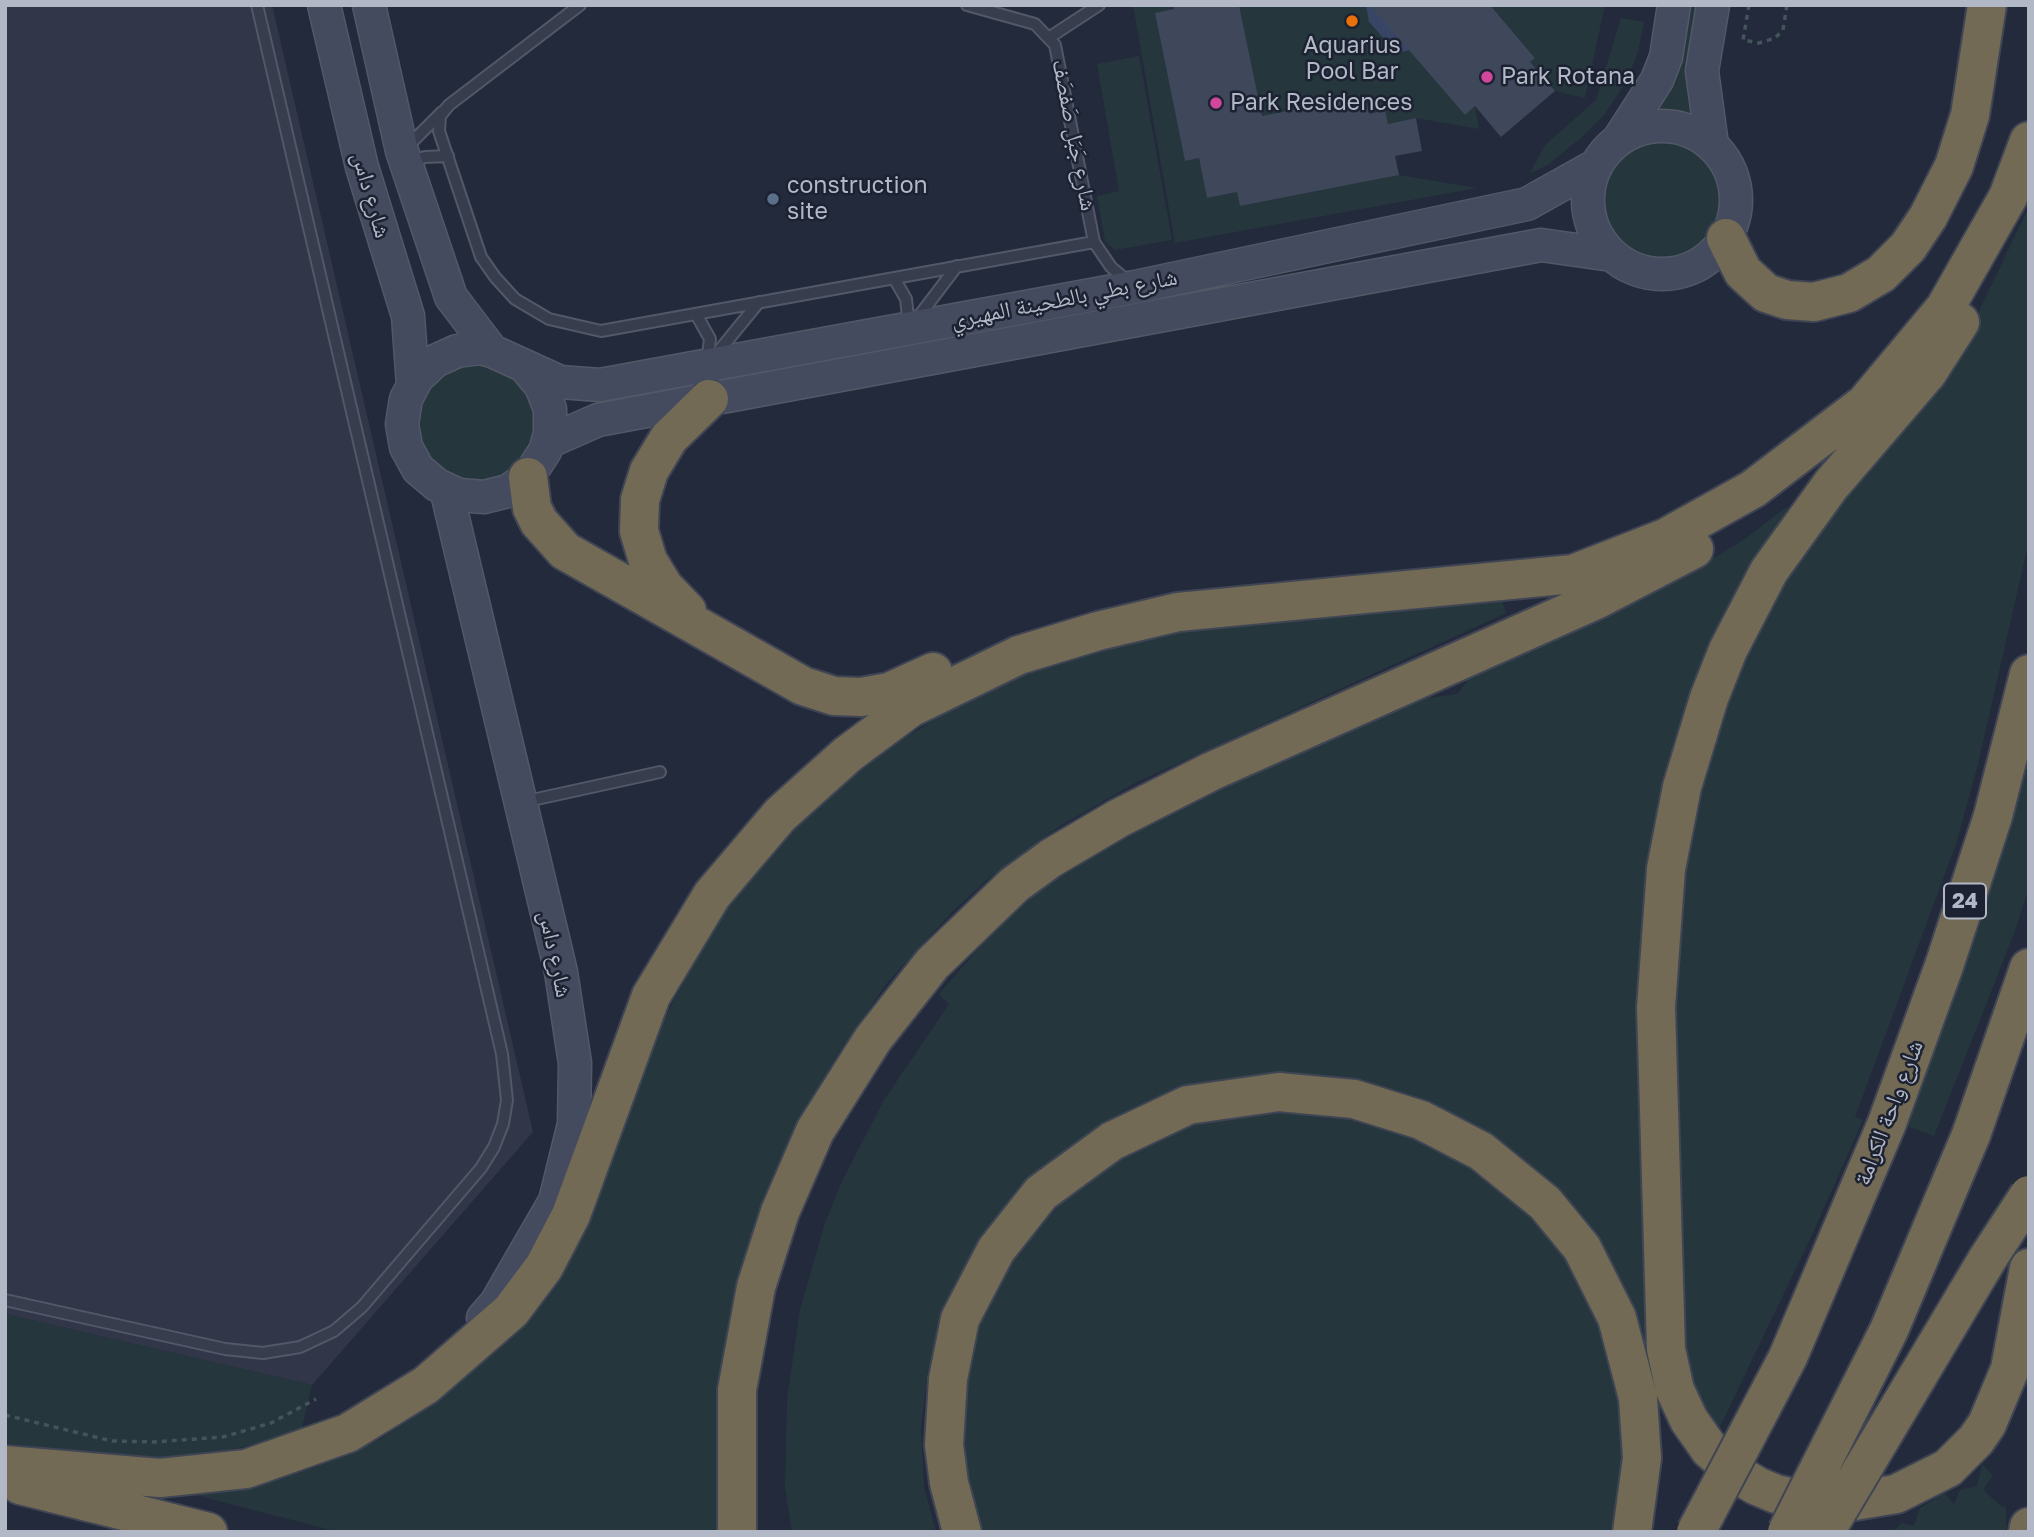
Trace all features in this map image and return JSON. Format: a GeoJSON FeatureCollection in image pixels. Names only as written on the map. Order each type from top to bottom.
{"type":"FeatureCollection","features":[{"type":"Feature","properties":{"kind":"highway"},"geometry":{"type":"LineString","coordinates":[[1726,237],[1744,272],[1766,293],[1787,300],[1814,302],[1849,293],[1881,274],[1908,247],[1928,217],[1954,166],[1970,115],[1987,5]]}},
{"type":"Feature","properties":{"kind":"highway"},"geometry":{"type":"LineString","coordinates":[[2029,141],[1985,270],[1944,349],[1913,392],[1816,503],[1769,571],[1728,650],[1693,746],[1666,869],[1656,1007],[1666,1349],[1675,1390],[1689,1420],[1710,1450],[1732,1470],[1757,1486],[1776,1494],[1816,1503],[1837,1504],[1896,1494],[1948,1468],[1963,1455],[1987,1424],[2010,1369],[2029,1268]]}},
{"type":"Feature","properties":{"kind":"highway"},"geometry":{"type":"LineString","coordinates":[[737,1532],[737,1390],[756,1287],[780,1212],[816,1131],[873,1039],[933,964],[968,927],[1014,885],[1051,858],[1119,818],[1212,771],[1596,600],[1681,557],[1762,505],[1793,481],[1871,399],[1945,308],[2008,197]]}},
{"type":"Feature","properties":{"kind":"highway"},"geometry":{"type":"LineString","coordinates":[[705,631],[655,574],[643,546],[638,515],[644,485],[658,454],[707,383]]}},
{"type":"Feature","properties":{"kind":"highway"},"geometry":{"type":"LineString","coordinates":[[5,1465],[160,1478],[246,1469],[348,1433],[426,1385],[511,1311],[544,1267],[571,1216],[651,996],[712,895],[780,815],[848,754],[910,708],[1009,659],[1098,631],[1178,612],[1573,574],[1665,538],[1754,489],[1871,399]]}},
{"type":"Feature","properties":{"kind":"highway"},"geometry":{"type":"LineString","coordinates":[[528,477],[532,508],[538,523],[555,543],[803,686],[834,696],[861,698],[905,687],[994,644],[1101,612],[1209,594],[1290,600]]}},
{"type":"Feature","properties":{"kind":"highway","name":"شارع واحة الكرامة"},"geometry":{"type":"LineString","coordinates":[[1696,1532],[1788,1357],[1887,1123],[1944,966],[1993,816],[2029,674]]}},
{"type":"Feature","properties":{"kind":"highway"},"geometry":{"type":"LineString","coordinates":[[1787,1532],[1889,1330],[1971,1135],[2029,968]]}},
{"type":"Feature","properties":{"kind":"highway"},"geometry":{"type":"LineString","coordinates":[[962,1532],[949,1483],[944,1445],[948,1379],[960,1319],[996,1251],[1041,1193],[1112,1141],[1188,1105],[1279,1092],[1354,1099],[1421,1120],[1481,1151],[1545,1203],[1583,1248],[1617,1318],[1638,1398],[1642,1458],[1632,1532]]}},
{"type":"Feature","properties":{"kind":"highway"},"geometry":{"type":"LineString","coordinates":[[1825,1532],[1987,1258],[2029,1195]]}},
{"type":"Feature","properties":{"kind":"highway"},"geometry":{"type":"LineString","coordinates":[[5,1482],[208,1532]]}},
{"type":"Feature","properties":{"kind":"street","name":"شارع داس"},"geometry":{"type":"LineString","coordinates":[[324,5],[362,167],[408,316],[413,385]]}},
{"type":"Feature","properties":{"kind":"street","name":"شارع داس"},"geometry":{"type":"LineString","coordinates":[[369,5],[405,157],[451,297],[492,351]]}},
{"type":"Feature","properties":{"kind":"street"},"geometry":{"type":"LineString","coordinates":[[1619,139],[1641,128],[1666,125],[1691,131],[1712,145],[1727,165],[1735,189],[1735,214],[1726,237],[1713,254],[1694,267],[1674,273],[1641,270],[1612,255],[1599,240],[1587,204],[1595,166],[1619,139],[1657,80],[1666,57],[1674,5]]}},
{"type":"Feature","properties":{"kind":"street"},"geometry":{"type":"LineString","coordinates":[[1712,145],[1702,71],[1713,5]]}},
{"type":"Feature","properties":{"kind":"street","name":"شارع بطي بالطحينة المهيري"},"geometry":{"type":"LineString","coordinates":[[548,442],[598,420],[707,383],[909,329],[1135,287],[1527,204],[1595,166]]}},
{"type":"Feature","properties":{"kind":"street","name":"شارع بطي بالطحينة المهيري"},"geometry":{"type":"LineString","coordinates":[[526,367],[561,382],[587,385],[707,383],[1541,245],[1612,255]]}},
{"type":"Feature","properties":{"kind":"street"},"geometry":{"type":"LineString","coordinates":[[481,348],[492,351],[505,354],[526,367],[541,386],[550,409],[548,442],[543,457],[528,477],[508,491],[484,497],[459,495],[418,469],[407,447],[402,424],[406,399],[413,385],[435,361],[457,351],[481,348]]}},
{"type":"Feature","properties":{"kind":"street","name":"شارع داس"},"geometry":{"type":"LineString","coordinates":[[426,1385],[496,1303],[539,1230],[555,1201],[574,1124],[575,1063],[561,972],[446,489]]}},
{"type":"Feature","properties":{"kind":"lane"},"geometry":{"type":"LineString","coordinates":[[5,1300],[225,1349],[263,1353],[300,1347],[334,1331],[362,1307],[481,1168],[494,1147],[503,1124],[506,1100],[502,1054],[257,5]]}},
{"type":"Feature","properties":{"kind":"lane"},"geometry":{"type":"LineString","coordinates":[[405,157],[444,110],[580,5]]}},
{"type":"Feature","properties":{"kind":"lane","name":"شارع جَبَل صَفصَف"},"geometry":{"type":"LineString","coordinates":[[967,5],[1021,18],[1035,24],[1050,37],[1059,54],[1094,242],[1111,267],[1135,287]]}},
{"type":"Feature","properties":{"kind":"lane"},"geometry":{"type":"LineString","coordinates":[[1050,37],[1099,5]]}},
{"type":"Feature","properties":{"kind":"lane","name":"شارع جَبَل صَفصَف"},"geometry":{"type":"LineString","coordinates":[[444,110],[439,131],[481,257],[495,278],[522,304],[571,326],[601,331],[1094,242]]}},
{"type":"Feature","properties":{"kind":"lane"},"geometry":{"type":"LineString","coordinates":[[405,157],[447,156]]}},
{"type":"Feature","properties":{"kind":"lane"},"geometry":{"type":"LineString","coordinates":[[909,329],[957,266]]}},
{"type":"Feature","properties":{"kind":"lane"},"geometry":{"type":"LineString","coordinates":[[894,278],[906,299],[909,329]]}},
{"type":"Feature","properties":{"kind":"lane"},"geometry":{"type":"LineString","coordinates":[[707,383],[759,302]]}},
{"type":"Feature","properties":{"kind":"lane"},"geometry":{"type":"LineString","coordinates":[[695,314],[710,339],[707,383]]}},
{"type":"Feature","properties":{"kind":"lane"},"geometry":{"type":"LineString","coordinates":[[521,803],[660,772]]}},
{"type":"Feature","properties":{"kind":"path"},"geometry":{"type":"LineString","coordinates":[[1749,5],[1743,40],[1759,43],[1775,38],[1783,30],[1787,5]]}},
{"type":"Feature","properties":{"kind":"path"},"geometry":{"type":"LineString","coordinates":[[5,1415],[112,1441],[154,1442],[223,1437],[271,1423],[316,1399]]}},
{"type":"Feature","properties":{"kind":"shaded area"},"geometry":{"type":"Polygon","coordinates":[[[5,5],[272,5],[533,1132],[312,1385],[5,1314],[5,5]]]}},
{"type":"Feature","properties":{"kind":"shaded area"},"geometry":{"type":"Polygon","coordinates":[[[1133,5],[1174,5],[1174,9],[1155,14],[1185,160],[1199,158],[1207,198],[1237,192],[1241,206],[1399,175],[1477,188],[1175,243],[1133,5]]]}},
{"type":"Feature","properties":{"kind":"shaded area"},"geometry":{"type":"Polygon","coordinates":[[[1239,5],[1366,5],[1368,14],[1397,53],[1409,50],[1465,115],[1475,106],[1479,129],[1416,118],[1388,124],[1385,110],[1369,114],[1365,95],[1262,116],[1239,5]]]}},
{"type":"Feature","properties":{"kind":"shaded area"},"geometry":{"type":"Polygon","coordinates":[[[1490,5],[1605,5],[1585,98],[1555,91],[1530,62],[1535,57],[1490,5]]]}},
{"type":"Feature","properties":{"kind":"shaded area"},"geometry":{"type":"Polygon","coordinates":[[[1686,5],[1701,5],[1690,74],[1691,117],[1657,109],[1675,72],[1686,5]]]}},
{"type":"Feature","properties":{"kind":"shaded area"},"geometry":{"type":"Polygon","coordinates":[[[1621,18],[1644,22],[1638,52],[1626,82],[1604,115],[1582,137],[1548,165],[1529,174],[1545,145],[1596,100],[1621,18]]]}},
{"type":"Feature","properties":{"kind":"shaded area"},"geometry":{"type":"Polygon","coordinates":[[[1139,56],[1172,240],[1115,250],[1105,241],[1097,196],[1119,191],[1097,64],[1139,56]]]}},
{"type":"Feature","properties":{"kind":"shaded area"},"geometry":{"type":"Polygon","coordinates":[[[1663,135],[1688,140],[1709,154],[1723,175],[1728,200],[1723,225],[1709,246],[1688,260],[1663,265],[1638,260],[1617,246],[1603,225],[1598,200],[1603,175],[1617,154],[1638,140],[1663,135]]]}},
{"type":"Feature","properties":{"kind":"shaded area"},"geometry":{"type":"Polygon","coordinates":[[[2029,207],[2029,541],[1978,764],[1957,841],[1855,1117],[1863,1120],[1812,1235],[1715,1437],[1683,1382],[1670,1116],[1678,903],[1712,727],[1779,581],[1967,336],[2029,207]]]}},
{"type":"Feature","properties":{"kind":"shaded area"},"geometry":{"type":"Polygon","coordinates":[[[480,360],[519,377],[538,412],[532,452],[502,479],[483,485],[443,475],[418,444],[416,404],[440,371],[480,360]]]}},
{"type":"Feature","properties":{"kind":"shaded area"},"geometry":{"type":"Polygon","coordinates":[[[1789,505],[1723,623],[1640,1113],[1650,1354],[1630,1299],[1602,1249],[1436,1108],[1143,1109],[944,1314],[928,1370],[921,1427],[924,1486],[936,1532],[792,1532],[785,1488],[787,1399],[800,1310],[825,1223],[842,1181],[884,1100],[949,1004],[939,994],[991,934],[1050,881],[1116,836],[1432,690],[1430,698],[1457,694],[1476,671],[1694,570],[1745,539],[1789,505]]]}},
{"type":"Feature","properties":{"kind":"shaded area"},"geometry":{"type":"Polygon","coordinates":[[[1501,597],[1506,613],[1135,783],[1060,826],[987,880],[952,912],[887,983],[836,1057],[793,1135],[724,1532],[339,1532],[195,1495],[314,1468],[379,1440],[436,1403],[521,1326],[567,1264],[580,1241],[654,1039],[711,930],[754,867],[820,803],[892,746],[973,696],[1016,674],[1149,632],[1501,597]]]}},
{"type":"Feature","properties":{"kind":"shaded area"},"geometry":{"type":"Polygon","coordinates":[[[2029,691],[2029,887],[2015,931],[1934,1136],[1885,1118],[2029,691]]]}},
{"type":"Feature","properties":{"kind":"shaded area"},"geometry":{"type":"Polygon","coordinates":[[[1273,1111],[1365,1120],[1422,1140],[1474,1168],[1519,1204],[1558,1248],[1576,1275],[1604,1334],[1619,1396],[1624,1458],[1613,1532],[980,1532],[969,1500],[960,1415],[973,1333],[1013,1257],[1069,1194],[1122,1156],[1180,1129],[1212,1120],[1273,1111]]]}},
{"type":"Feature","properties":{"kind":"shaded area"},"geometry":{"type":"Polygon","coordinates":[[[5,1314],[312,1385],[301,1432],[239,1448],[152,1462],[5,1443],[5,1314]]]}},
{"type":"Feature","properties":{"kind":"shaded area"},"geometry":{"type":"Polygon","coordinates":[[[1982,1464],[1993,1475],[1983,1490],[2006,1507],[2006,1532],[1892,1532],[1902,1523],[1914,1526],[1920,1508],[1944,1493],[1954,1504],[1960,1490],[1977,1486],[1982,1464]]]}},
{"type":"Feature","properties":{"kind":"water"},"geometry":{"type":"Polygon","coordinates":[[[1366,5],[1398,5],[1411,50],[1397,53],[1369,22],[1366,5]]]}},
{"type":"Feature","properties":{"kind":"building","name":"Park Residences"},"geometry":{"type":"Polygon","coordinates":[[[1174,5],[1239,5],[1262,116],[1365,95],[1369,114],[1385,110],[1388,124],[1416,118],[1422,151],[1395,156],[1399,175],[1240,206],[1237,192],[1207,198],[1199,158],[1185,161],[1155,13],[1174,9],[1174,5]]]}},
{"type":"Feature","properties":{"kind":"building","name":"Park Rotana"},"geometry":{"type":"Polygon","coordinates":[[[1370,5],[1490,5],[1535,58],[1530,62],[1555,91],[1501,137],[1475,106],[1465,115],[1370,5]]]}},
{"type":"Feature","properties":{"kind":"place","name":"Aquarius Pool Bar"},"geometry":{"type":"Point","coordinates":[1352,21]}},
{"type":"Feature","properties":{"kind":"place","name":"Park Rotana"},"geometry":{"type":"Point","coordinates":[1487,77]}},
{"type":"Feature","properties":{"kind":"place","name":"Park Residences"},"geometry":{"type":"Point","coordinates":[1216,103]}},
{"type":"Feature","properties":{"kind":"place","name":"construction site"},"geometry":{"type":"Point","coordinates":[773,199]}}]}
